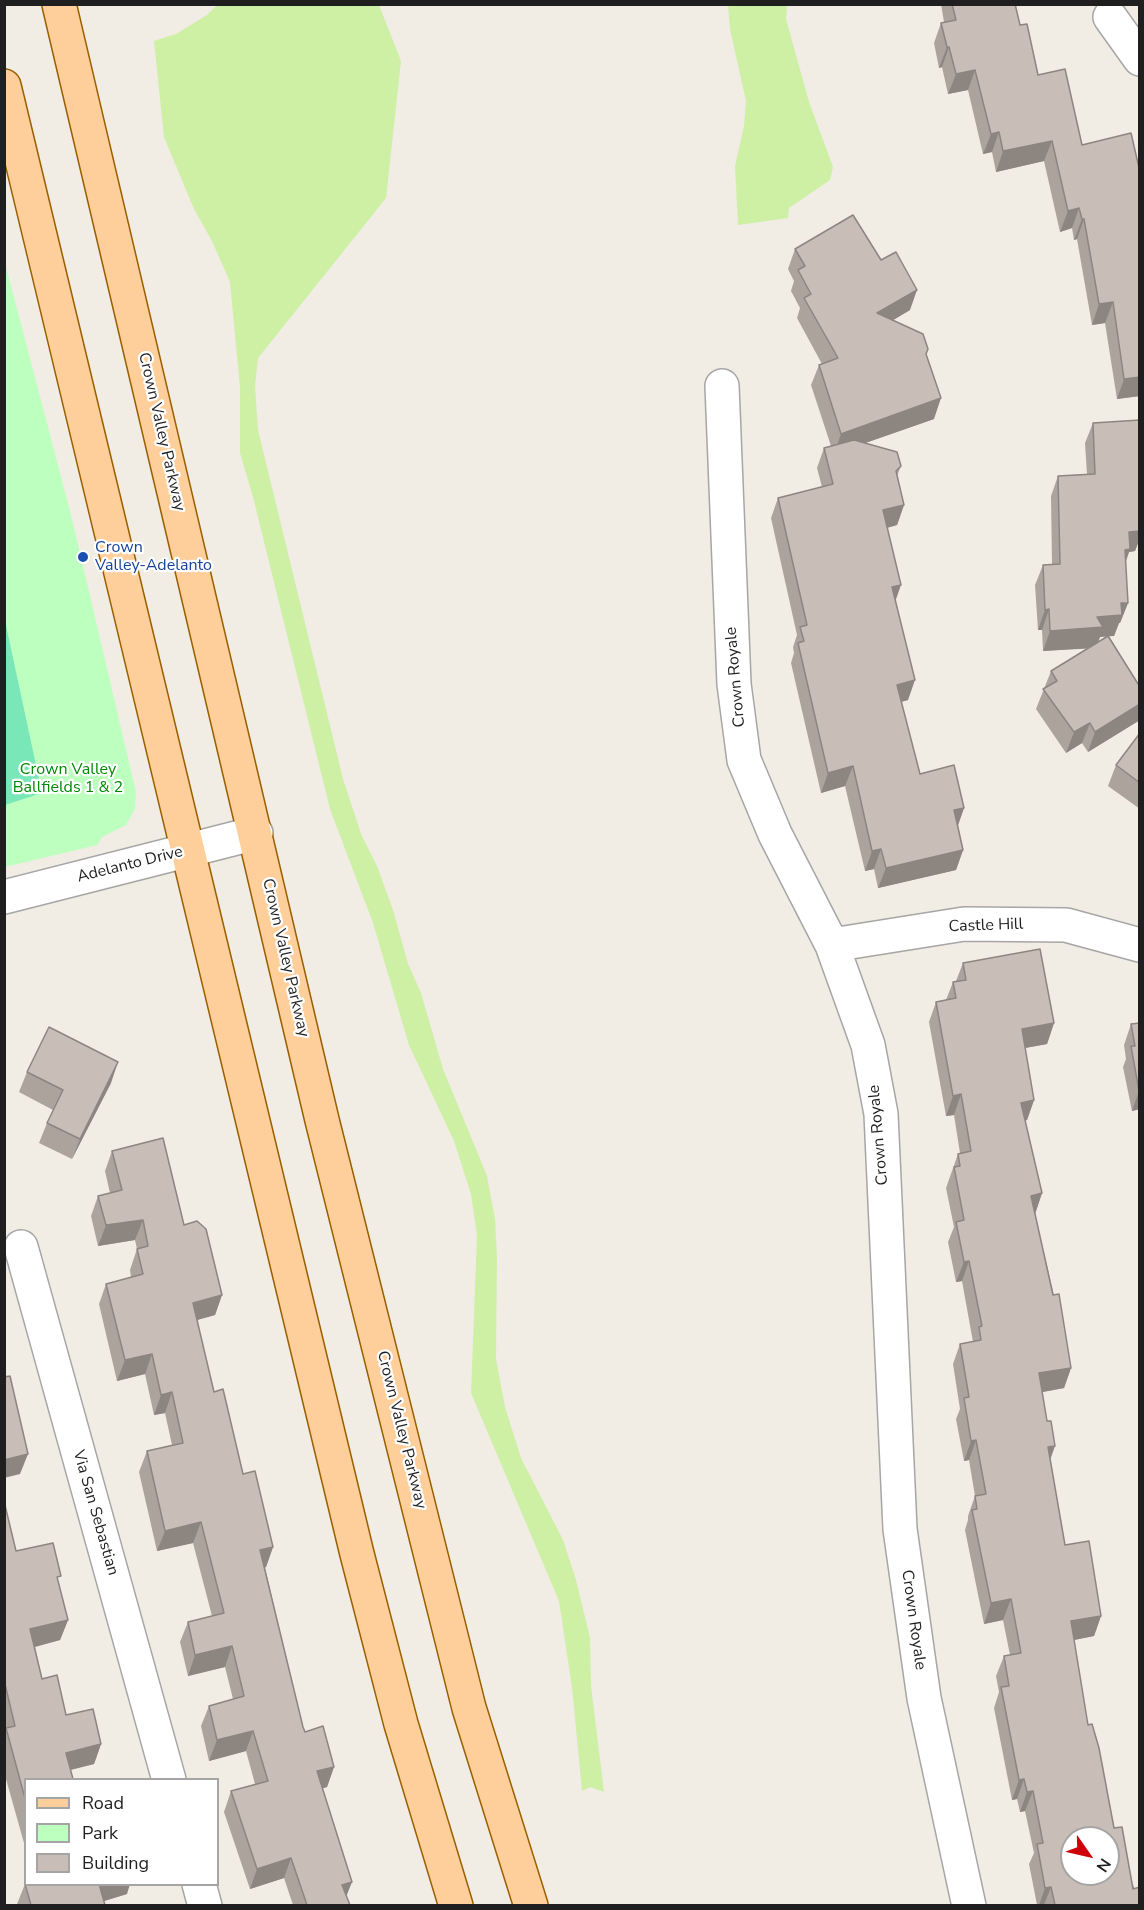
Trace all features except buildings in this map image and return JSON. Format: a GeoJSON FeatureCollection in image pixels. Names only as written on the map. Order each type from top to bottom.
{"type":"FeatureCollection","features":[{"type":"Feature","properties":{"kind":"main road","name":"Crown Valley Parkway"},"geometry":{"type":"LineString","coordinates":[[59,4],[322,1120],[469,1708],[531,1905]]}},
{"type":"Feature","properties":{"kind":"main road"},"geometry":{"type":"LineString","coordinates":[[4,86],[186,851],[360,1565],[401,1724],[456,1905]]}},
{"type":"Feature","properties":{"kind":"street"},"geometry":{"type":"LineString","coordinates":[[1110,17],[1140,59]]}},
{"type":"Feature","properties":{"kind":"street","name":"Crown Royale"},"geometry":{"type":"LineString","coordinates":[[722,386],[734,684],[744,760],[775,834],[832,945],[868,1045],[881,1114],[900,1529],[924,1698],[969,1905]]}},
{"type":"Feature","properties":{"kind":"street","name":"Adelanto Drive"},"geometry":{"type":"LineString","coordinates":[[4,897],[256,833]]}},
{"type":"Feature","properties":{"kind":"street","name":"Castle Hill"},"geometry":{"type":"LineString","coordinates":[[832,945],[964,924],[1066,925],[1140,945]]}},
{"type":"Feature","properties":{"kind":"street","name":"Via San Sebastian"},"geometry":{"type":"LineString","coordinates":[[21,1246],[169,1778]]}},
{"type":"Feature","properties":{"kind":"street"},"geometry":{"type":"LineString","coordinates":[[200,1886],[205,1905]]}},
{"type":"Feature","properties":{"kind":"green space"},"geometry":{"type":"Polygon","coordinates":[[[217,5],[379,5],[401,61],[386,198],[258,358],[255,386],[258,430],[343,779],[361,834],[377,866],[393,910],[408,964],[421,993],[443,1069],[487,1176],[495,1219],[497,1257],[496,1359],[505,1407],[521,1458],[563,1540],[576,1580],[590,1638],[591,1686],[604,1792],[590,1787],[582,1791],[572,1687],[559,1601],[471,1393],[477,1235],[471,1194],[454,1141],[409,1045],[373,923],[330,809],[253,497],[240,453],[240,387],[230,282],[212,241],[194,209],[164,137],[154,41],[176,34],[207,15],[217,5]]]}},
{"type":"Feature","properties":{"kind":"green space"},"geometry":{"type":"Polygon","coordinates":[[[728,5],[787,5],[786,19],[809,102],[833,167],[830,180],[789,208],[788,218],[738,225],[735,166],[744,126],[746,101],[730,29],[728,5]]]}},
{"type":"Feature","properties":{"kind":"green space","name":"Crown Valley Ballfields 1 & 2"},"geometry":{"type":"Polygon","coordinates":[[[4,259],[71,515],[136,792],[135,809],[126,825],[102,837],[97,845],[5,867],[4,259]]]}},
{"type":"Feature","properties":{"kind":"green space"},"geometry":{"type":"Polygon","coordinates":[[[4,616],[42,793],[5,805],[4,805],[4,616]]]}},
{"type":"Feature","properties":{"kind":"place","name":"Crown Valley-Adelanto"},"geometry":{"type":"Point","coordinates":[83,557]}}]}
